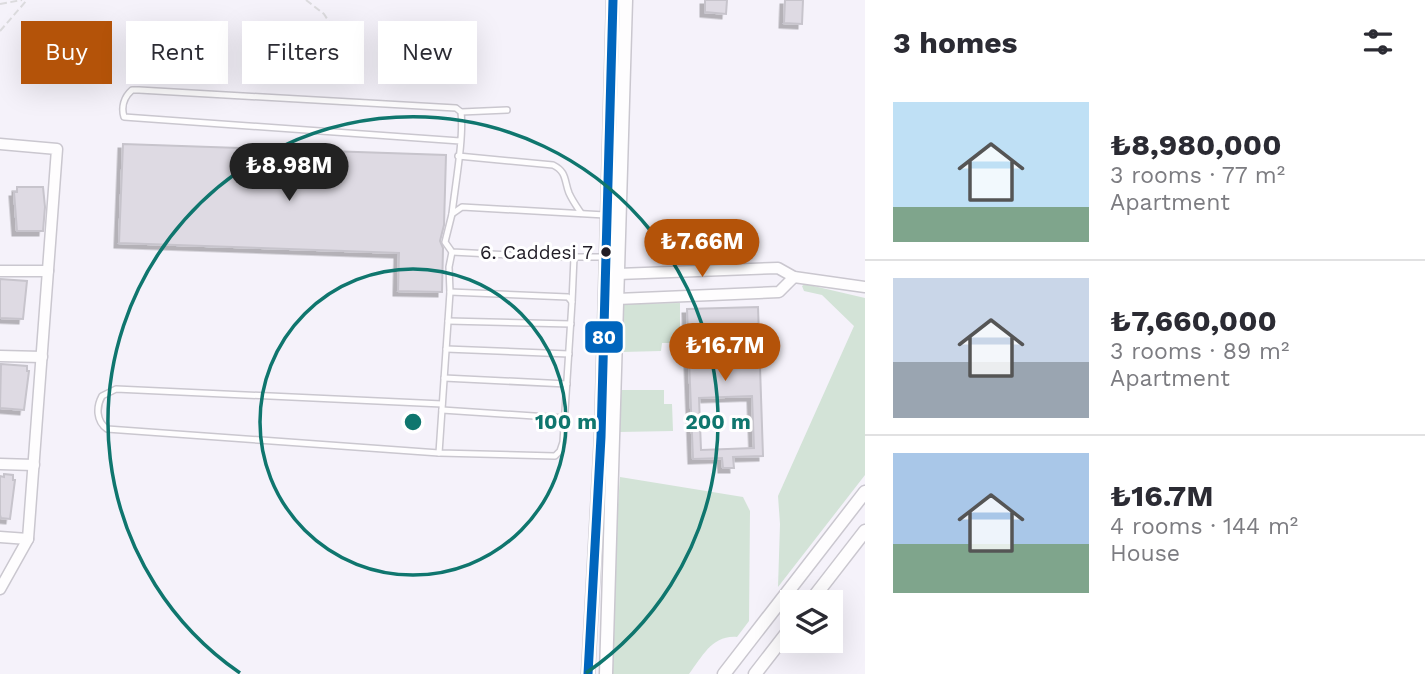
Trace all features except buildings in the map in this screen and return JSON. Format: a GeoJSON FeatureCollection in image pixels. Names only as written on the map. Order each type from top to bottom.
{"type":"FeatureCollection","features":[{"type":"Feature","properties":{"kind":"street"},"geometry":{"type":"LineString","coordinates":[[588,674],[601,437],[612,0]]}},
{"type":"Feature","properties":{"kind":"street"},"geometry":{"type":"LineString","coordinates":[[606,674],[626,0]]}},
{"type":"Feature","properties":{"kind":"street"},"geometry":{"type":"LineString","coordinates":[[0,145],[57,149],[28,539],[0,589]]}},
{"type":"Feature","properties":{"kind":"street"},"geometry":{"type":"LineString","coordinates":[[618,274],[778,268],[794,277],[865,287]]}},
{"type":"Feature","properties":{"kind":"street"},"geometry":{"type":"LineString","coordinates":[[0,271],[48,271]]}},
{"type":"Feature","properties":{"kind":"street"},"geometry":{"type":"LineString","coordinates":[[617,299],[779,292],[794,277]]}},
{"type":"Feature","properties":{"kind":"street"},"geometry":{"type":"LineString","coordinates":[[0,356],[42,357]]}},
{"type":"Feature","properties":{"kind":"street"},"geometry":{"type":"LineString","coordinates":[[0,464],[34,465]]}},
{"type":"Feature","properties":{"kind":"street"},"geometry":{"type":"LineString","coordinates":[[724,674],[865,492]]}},
{"type":"Feature","properties":{"kind":"street"},"geometry":{"type":"LineString","coordinates":[[819,590],[865,531]]}},
{"type":"Feature","properties":{"kind":"street"},"geometry":{"type":"LineString","coordinates":[[0,537],[28,539]]}},
{"type":"Feature","properties":{"kind":"street"},"geometry":{"type":"LineString","coordinates":[[755,674],[780,642]]}},
{"type":"Feature","properties":{"kind":"lane"},"geometry":{"type":"LineString","coordinates":[[460,141],[124,117],[122,110],[128,94],[132,90],[139,90],[445,106],[461,111],[507,110]]}},
{"type":"Feature","properties":{"kind":"lane"},"geometry":{"type":"LineString","coordinates":[[439,453],[452,252],[445,243],[452,214],[461,111]]}},
{"type":"Feature","properties":{"kind":"lane"},"geometry":{"type":"LineString","coordinates":[[458,156],[553,166],[562,170],[569,193],[581,213]]}},
{"type":"Feature","properties":{"kind":"lane"},"geometry":{"type":"LineString","coordinates":[[452,214],[462,208],[607,215]]}},
{"type":"Feature","properties":{"kind":"lane"},"geometry":{"type":"LineString","coordinates":[[452,252],[606,257]]}},
{"type":"Feature","properties":{"kind":"lane"},"geometry":{"type":"LineString","coordinates":[[564,418],[442,407],[116,389],[102,396],[98,409],[99,419],[107,429],[439,453],[555,456],[563,442],[575,257]]}},
{"type":"Feature","properties":{"kind":"lane"},"geometry":{"type":"LineString","coordinates":[[450,292],[568,297],[572,302]]}},
{"type":"Feature","properties":{"kind":"lane"},"geometry":{"type":"LineString","coordinates":[[448,321],[571,324]]}},
{"type":"Feature","properties":{"kind":"lane"},"geometry":{"type":"LineString","coordinates":[[446,349],[569,354]]}},
{"type":"Feature","properties":{"kind":"lane"},"geometry":{"type":"LineString","coordinates":[[444,378],[567,384]]}},
{"type":"Feature","properties":{"kind":"path"},"geometry":{"type":"LineString","coordinates":[[0,5],[22,0]]}},
{"type":"Feature","properties":{"kind":"path"},"geometry":{"type":"LineString","coordinates":[[0,31],[27,0]]}},
{"type":"Feature","properties":{"kind":"path"},"geometry":{"type":"LineString","coordinates":[[306,0],[328,21]]}},
{"type":"Feature","properties":{"kind":"green space"},"geometry":{"type":"Polygon","coordinates":[[[805,284],[865,298],[865,475],[778,587],[778,496],[854,326],[822,295],[804,291],[802,286],[805,284]]]}},
{"type":"Feature","properties":{"kind":"green space"},"geometry":{"type":"Polygon","coordinates":[[[680,303],[680,343],[662,343],[661,351],[622,352],[622,304],[680,303]]]}},
{"type":"Feature","properties":{"kind":"green space"},"geometry":{"type":"Polygon","coordinates":[[[618,390],[664,390],[664,404],[672,404],[673,431],[619,432],[618,390]]]}},
{"type":"Feature","properties":{"kind":"green space"},"geometry":{"type":"Polygon","coordinates":[[[620,477],[743,497],[750,511],[749,621],[737,637],[721,639],[709,648],[689,674],[611,674],[620,477]]]}},
{"type":"Feature","properties":{"kind":"transit line","name":"80"},"geometry":{"type":"LineString","coordinates":[[588,674],[601,437],[613,0]]}},
{"type":"Feature","properties":{"kind":"place","name":"6. Caddesi 7"},"geometry":{"type":"Point","coordinates":[606,252]}}]}
